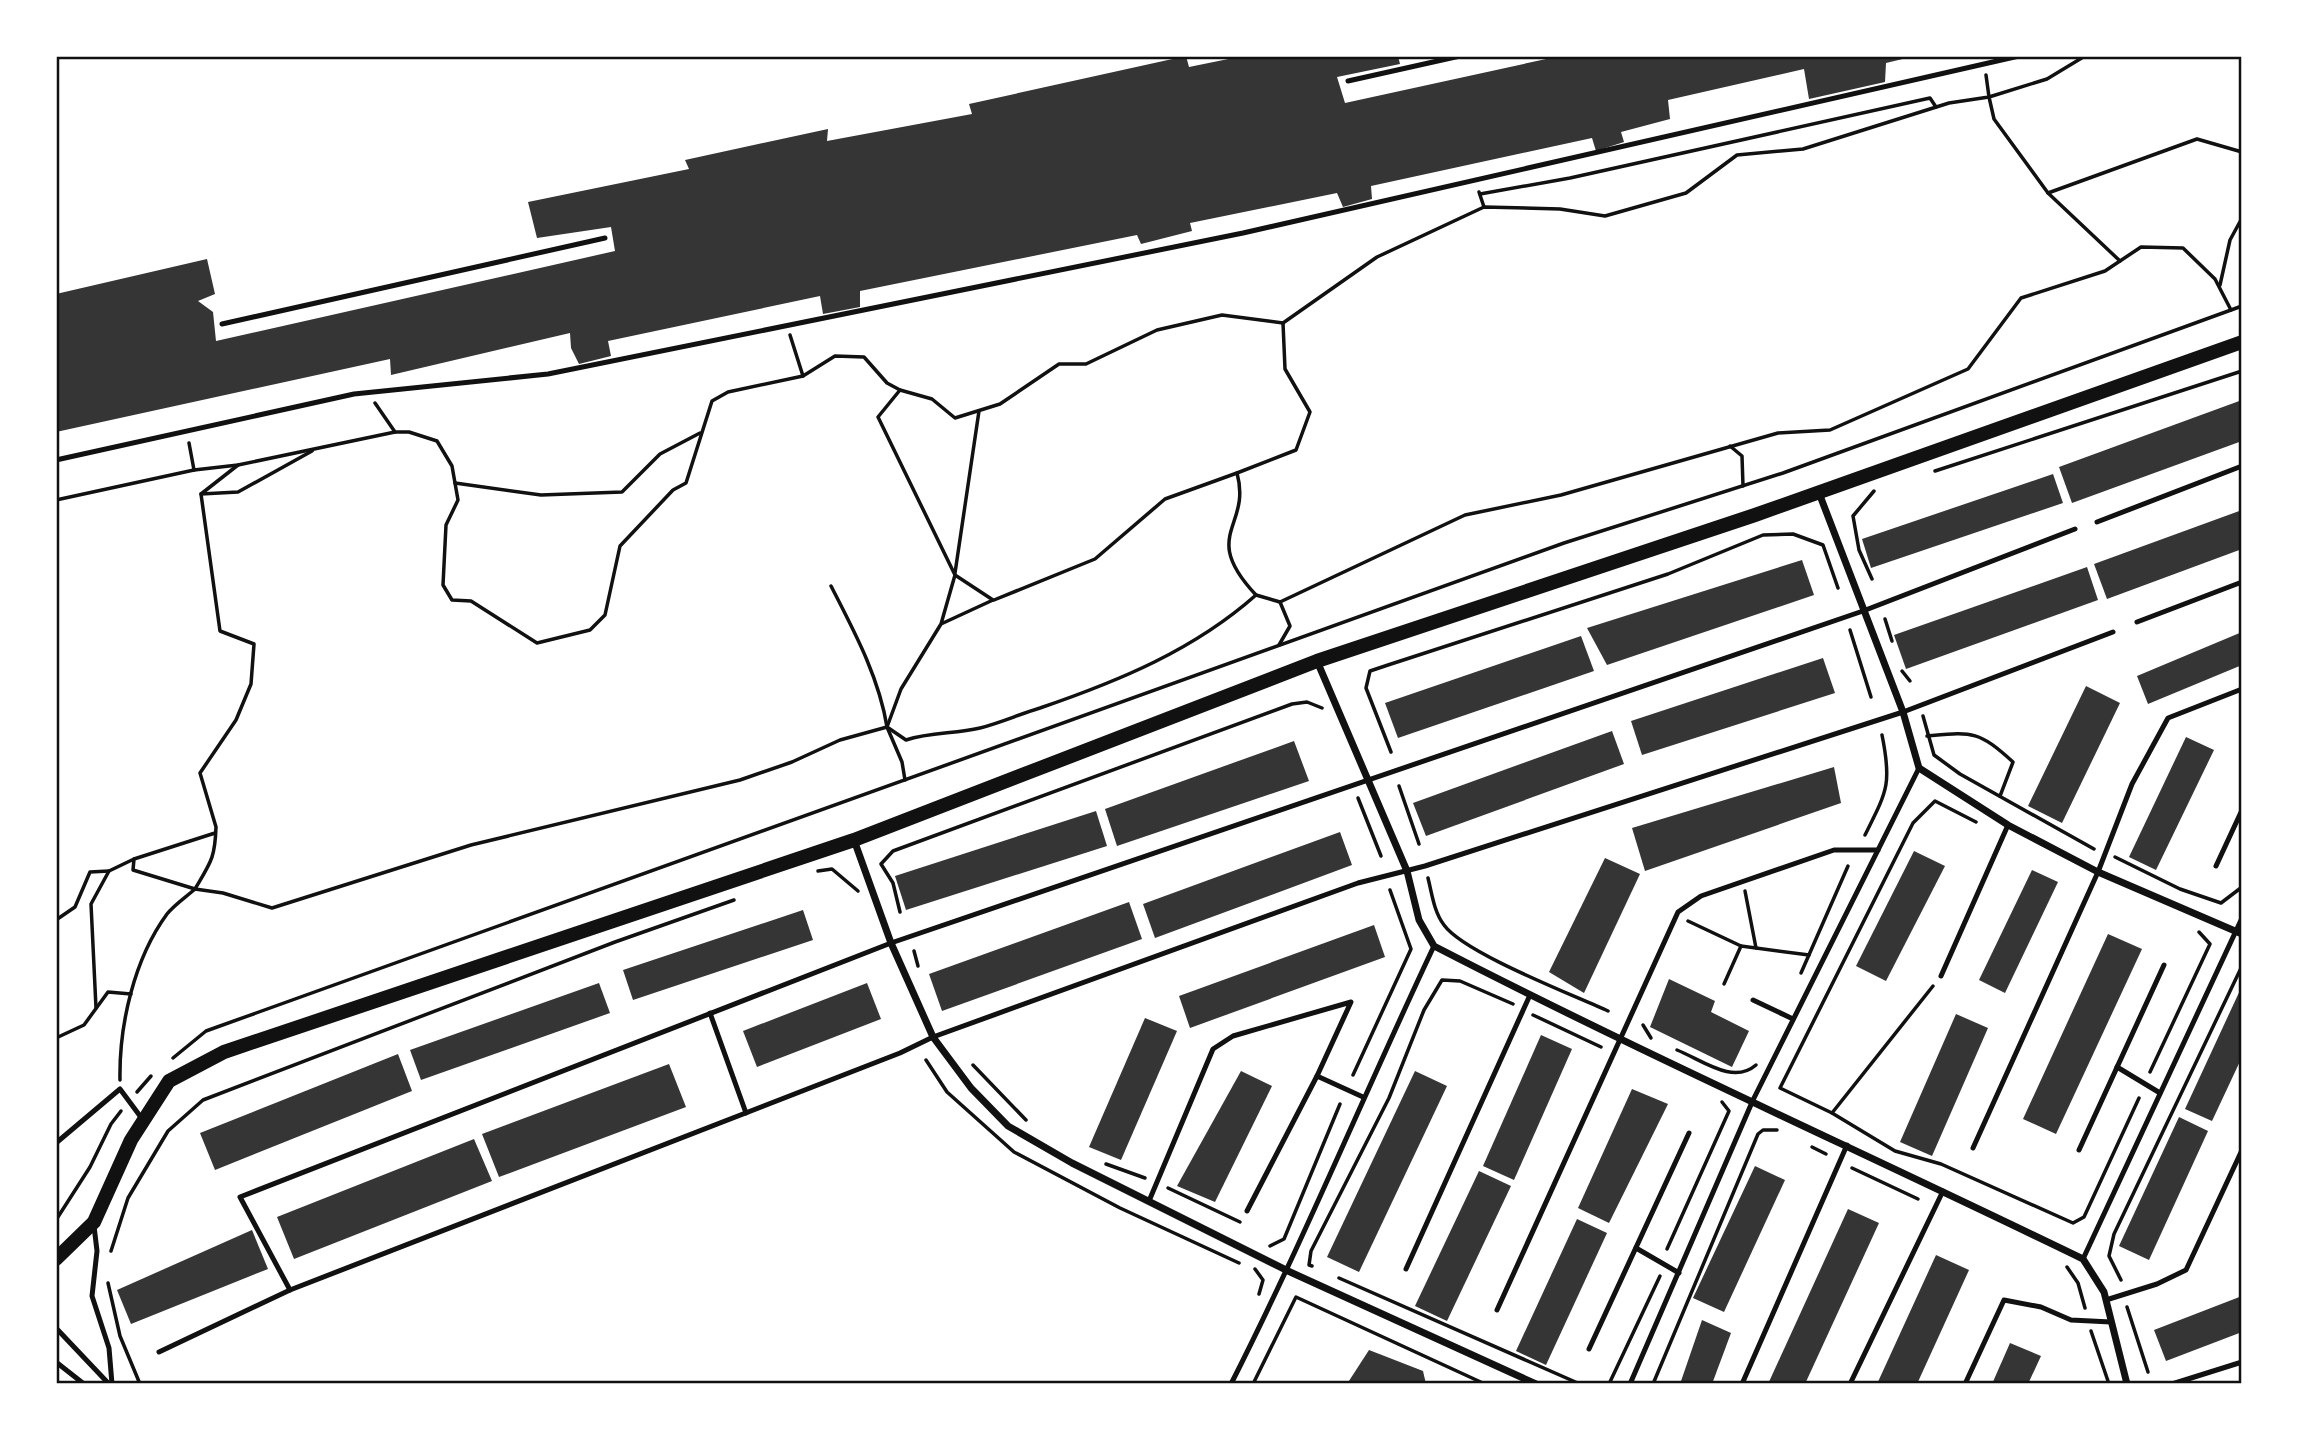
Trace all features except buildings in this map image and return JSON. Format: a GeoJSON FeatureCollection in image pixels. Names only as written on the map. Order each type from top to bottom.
{"type":"FeatureCollection","features":[{"type":"Feature","properties":{"kind":"main road"},"geometry":{"type":"LineString","coordinates":[[56,1259],[94,1222],[131,1140],[169,1081],[224,1052],[854,840],[1317,661],[1819,492],[2242,342]]}},
{"type":"Feature","properties":{"kind":"street"},"geometry":{"type":"LineString","coordinates":[[1819,492],[1903,712],[1919,768],[2008,825],[2098,872],[2239,932]]}},
{"type":"Feature","properties":{"kind":"street"},"geometry":{"type":"LineString","coordinates":[[1317,661],[1407,872],[1419,920],[1434,946],[1621,1041],[1753,1100],[2083,1259],[2104,1292],[2127,1384]]}},
{"type":"Feature","properties":{"kind":"street"},"geometry":{"type":"LineString","coordinates":[[854,840],[891,943],[933,1037],[971,1088],[1008,1126],[1072,1163],[1288,1271],[1536,1384]]}},
{"type":"Feature","properties":{"kind":"lane"},"geometry":{"type":"LineString","coordinates":[[1348,81],[1460,56]]}},
{"type":"Feature","properties":{"kind":"lane"},"geometry":{"type":"LineString","coordinates":[[56,460],[368,393],[548,374],[1243,233],[2019,56]]}},
{"type":"Feature","properties":{"kind":"lane"},"geometry":{"type":"LineString","coordinates":[[222,324],[606,238]]}},
{"type":"Feature","properties":{"kind":"lane"},"geometry":{"type":"LineString","coordinates":[[2097,522],[2242,466]]}},
{"type":"Feature","properties":{"kind":"lane"},"geometry":{"type":"LineString","coordinates":[[290,1290],[240,1197],[891,943],[1863,611],[2076,529]]}},
{"type":"Feature","properties":{"kind":"lane"},"geometry":{"type":"LineString","coordinates":[[2137,622],[2242,582]]}},
{"type":"Feature","properties":{"kind":"lane"},"geometry":{"type":"LineString","coordinates":[[159,1352],[290,1290],[900,1053],[933,1037],[1358,883],[1407,872],[1903,712],[2113,632]]}},
{"type":"Feature","properties":{"kind":"lane"},"geometry":{"type":"LineString","coordinates":[[1973,1148],[2098,872],[2132,783],[2168,718],[2242,689]]}},
{"type":"Feature","properties":{"kind":"lane"},"geometry":{"type":"LineString","coordinates":[[1630,1384],[1753,1100],[1919,768]]}},
{"type":"Feature","properties":{"kind":"lane"},"geometry":{"type":"LineString","coordinates":[[2216,866],[2242,810]]}},
{"type":"Feature","properties":{"kind":"lane"},"geometry":{"type":"LineString","coordinates":[[1941,976],[2008,825]]}},
{"type":"Feature","properties":{"kind":"lane"},"geometry":{"type":"LineString","coordinates":[[1497,1311],[1676,916],[1701,896],[1834,850],[1878,850]]}},
{"type":"Feature","properties":{"kind":"lane"},"geometry":{"type":"LineString","coordinates":[[2083,1259],[2239,932],[2242,918]]}},
{"type":"Feature","properties":{"kind":"lane"},"geometry":{"type":"LineString","coordinates":[[1231,1384],[1288,1271],[1363,1097],[1434,946]]}},
{"type":"Feature","properties":{"kind":"lane"},"geometry":{"type":"LineString","coordinates":[[2079,1150],[2164,965]]}},
{"type":"Feature","properties":{"kind":"lane"},"geometry":{"type":"LineString","coordinates":[[1406,1269],[1530,995]]}},
{"type":"Feature","properties":{"kind":"lane"},"geometry":{"type":"LineString","coordinates":[[1753,1000],[1793,1019]]}},
{"type":"Feature","properties":{"kind":"lane"},"geometry":{"type":"LineString","coordinates":[[1149,1201],[1213,1049],[1233,1036],[1351,1002],[1317,1076],[1247,1212]]}},
{"type":"Feature","properties":{"kind":"lane"},"geometry":{"type":"LineString","coordinates":[[710,1013],[746,1113]]}},
{"type":"Feature","properties":{"kind":"lane"},"geometry":{"type":"LineString","coordinates":[[2117,1067],[2160,1093]]}},
{"type":"Feature","properties":{"kind":"lane"},"geometry":{"type":"LineString","coordinates":[[1317,1076],[1363,1097]]}},
{"type":"Feature","properties":{"kind":"lane"},"geometry":{"type":"LineString","coordinates":[[56,1143],[120,1089],[143,1121]]}},
{"type":"Feature","properties":{"kind":"lane"},"geometry":{"type":"LineString","coordinates":[[1589,1349],[1689,1133]]}},
{"type":"Feature","properties":{"kind":"lane"},"geometry":{"type":"LineString","coordinates":[[1742,1384],[1847,1145]]}},
{"type":"Feature","properties":{"kind":"lane"},"geometry":{"type":"LineString","coordinates":[[2106,1300],[2157,1284],[2186,1270],[2242,1150]]}},
{"type":"Feature","properties":{"kind":"lane"},"geometry":{"type":"LineString","coordinates":[[1850,1384],[1943,1191]]}},
{"type":"Feature","properties":{"kind":"lane"},"geometry":{"type":"LineString","coordinates":[[94,1222],[97,1251],[92,1296],[109,1348],[111,1384]]}},
{"type":"Feature","properties":{"kind":"lane"},"geometry":{"type":"LineString","coordinates":[[1636,1248],[1679,1273]]}},
{"type":"Feature","properties":{"kind":"lane"},"geometry":{"type":"LineString","coordinates":[[1965,1384],[2004,1300],[2041,1307],[2071,1320],[2111,1322]]}},
{"type":"Feature","properties":{"kind":"lane"},"geometry":{"type":"LineString","coordinates":[[56,1328],[111,1384]]}},
{"type":"Feature","properties":{"kind":"lane"},"geometry":{"type":"LineString","coordinates":[[56,1362],[83,1384]]}},
{"type":"Feature","properties":{"kind":"lane"},"geometry":{"type":"LineString","coordinates":[[2172,1384],[2242,1362]]}},
{"type":"Feature","properties":{"kind":"path"},"geometry":{"type":"LineString","coordinates":[[56,500],[194,470],[237,465],[395,432],[409,432],[438,441],[452,467],[458,500],[446,525],[443,585],[452,600],[471,601],[537,643],[590,630],[605,615],[620,547],[673,490],[686,483],[712,401],[728,392],[803,376],[835,356],[864,357],[887,383],[900,390],[932,399],[955,418],[1000,404],[1059,364],[1086,364],[1157,330],[1222,315],[1283,323],[1377,257],[1484,206],[1560,209],[1605,216],[1686,194],[1737,155],[1803,149],[1936,107],[1989,97],[2046,79],[2085,56]]}},
{"type":"Feature","properties":{"kind":"path"},"geometry":{"type":"LineString","coordinates":[[1985,65],[1994,119],[2048,193],[2120,261]]}},
{"type":"Feature","properties":{"kind":"path"},"geometry":{"type":"LineString","coordinates":[[1480,194],[1570,178],[1930,99],[1936,107]]}},
{"type":"Feature","properties":{"kind":"path"},"geometry":{"type":"LineString","coordinates":[[2048,193],[2197,139],[2242,152]]}},
{"type":"Feature","properties":{"kind":"path"},"geometry":{"type":"LineString","coordinates":[[2220,287],[2231,240],[2242,218]]}},
{"type":"Feature","properties":{"kind":"path"},"geometry":{"type":"LineString","coordinates":[[1237,473],[1242,491],[1228,549],[1239,576],[1256,595],[1280,602],[1465,514],[1561,495],[1778,433],[1830,429],[1968,369],[2021,298],[2105,271],[2141,247],[2183,248],[2220,287],[2231,310]]}},
{"type":"Feature","properties":{"kind":"path"},"geometry":{"type":"LineString","coordinates":[[167,1063],[206,1031],[1564,542],[1743,486],[2242,306]]}},
{"type":"Feature","properties":{"kind":"path"},"geometry":{"type":"LineString","coordinates":[[941,624],[1095,559],[1165,499],[1296,450],[1310,412],[1285,369],[1283,323]]}},
{"type":"Feature","properties":{"kind":"path"},"geometry":{"type":"LineString","coordinates":[[787,326],[803,376]]}},
{"type":"Feature","properties":{"kind":"path"},"geometry":{"type":"LineString","coordinates":[[1925,474],[2242,371]]}},
{"type":"Feature","properties":{"kind":"path"},"geometry":{"type":"LineString","coordinates":[[900,390],[878,417],[955,575],[993,600]]}},
{"type":"Feature","properties":{"kind":"path"},"geometry":{"type":"LineString","coordinates":[[368,393],[395,432]]}},
{"type":"Feature","properties":{"kind":"path"},"geometry":{"type":"LineString","coordinates":[[887,727],[901,689],[941,624],[955,575],[979,410]]}},
{"type":"Feature","properties":{"kind":"path"},"geometry":{"type":"LineString","coordinates":[[186,430],[194,470]]}},
{"type":"Feature","properties":{"kind":"path"},"geometry":{"type":"LineString","coordinates":[[455,483],[541,495],[622,492],[660,454],[702,432]]}},
{"type":"Feature","properties":{"kind":"path"},"geometry":{"type":"LineString","coordinates":[[1730,446],[1742,456],[1743,486]]}},
{"type":"Feature","properties":{"kind":"path"},"geometry":{"type":"LineString","coordinates":[[201,494],[238,492],[317,448]]}},
{"type":"Feature","properties":{"kind":"path"},"geometry":{"type":"LineString","coordinates":[[201,494],[237,465]]}},
{"type":"Feature","properties":{"kind":"path"},"geometry":{"type":"LineString","coordinates":[[1872,579],[1859,550],[1853,516],[1874,491],[1887,486]]}},
{"type":"Feature","properties":{"kind":"path"},"geometry":{"type":"LineString","coordinates":[[120,1089],[120,1060],[131,994],[143,959],[167,913],[195,889],[215,856],[215,833],[200,773],[241,708],[251,684],[254,644],[220,631],[201,494]]}},
{"type":"Feature","properties":{"kind":"path"},"geometry":{"type":"LineString","coordinates":[[1391,752],[1366,688],[1370,671],[1668,574],[1763,535],[1793,534],[1823,545],[1838,588]]}},
{"type":"Feature","properties":{"kind":"path"},"geometry":{"type":"LineString","coordinates":[[831,586],[862,647],[883,702],[887,727],[902,762],[905,780]]}},
{"type":"Feature","properties":{"kind":"path"},"geometry":{"type":"LineString","coordinates":[[134,859],[133,870],[272,908],[471,845],[740,780],[792,762],[840,740],[887,727],[906,740],[929,732],[978,729],[1107,685],[1178,651],[1231,617],[1256,595]]}},
{"type":"Feature","properties":{"kind":"path"},"geometry":{"type":"LineString","coordinates":[[1278,646],[1290,626],[1280,602]]}},
{"type":"Feature","properties":{"kind":"path"},"geometry":{"type":"LineString","coordinates":[[1850,630],[1871,697]]}},
{"type":"Feature","properties":{"kind":"path"},"geometry":{"type":"LineString","coordinates":[[900,912],[893,883],[881,864],[893,851],[1292,704],[1307,702],[1322,707]]}},
{"type":"Feature","properties":{"kind":"path"},"geometry":{"type":"LineString","coordinates":[[1922,714],[1934,755],[2094,849]]}},
{"type":"Feature","properties":{"kind":"path"},"geometry":{"type":"LineString","coordinates":[[1865,835],[1885,795],[1889,773],[1882,735]]}},
{"type":"Feature","properties":{"kind":"path"},"geometry":{"type":"LineString","coordinates":[[1927,736],[1982,736],[2001,751],[2012,762],[2000,796]]}},
{"type":"Feature","properties":{"kind":"path"},"geometry":{"type":"LineString","coordinates":[[1399,786],[1419,844]]}},
{"type":"Feature","properties":{"kind":"path"},"geometry":{"type":"LineString","coordinates":[[1358,798],[1381,856]]}},
{"type":"Feature","properties":{"kind":"path"},"geometry":{"type":"LineString","coordinates":[[1980,824],[1935,800],[1913,823],[1780,1088],[1832,1113],[1895,1151],[1941,1164],[2073,1223],[2084,1217],[2139,1098]]}},
{"type":"Feature","properties":{"kind":"path"},"geometry":{"type":"LineString","coordinates":[[56,920],[75,907],[89,872],[109,871],[134,859],[215,833]]}},
{"type":"Feature","properties":{"kind":"path"},"geometry":{"type":"LineString","coordinates":[[2113,856],[2180,889],[2221,903],[2242,887]]}},
{"type":"Feature","properties":{"kind":"path"},"geometry":{"type":"LineString","coordinates":[[1799,976],[1848,866]]}},
{"type":"Feature","properties":{"kind":"path"},"geometry":{"type":"LineString","coordinates":[[815,872],[832,869],[861,893]]}},
{"type":"Feature","properties":{"kind":"path"},"geometry":{"type":"LineString","coordinates":[[96,1008],[91,904],[109,871]]}},
{"type":"Feature","properties":{"kind":"path"},"geometry":{"type":"LineString","coordinates":[[1428,878],[1444,926],[1472,949],[1608,1011]]}},
{"type":"Feature","properties":{"kind":"path"},"geometry":{"type":"LineString","coordinates":[[1743,882],[1756,948]]}},
{"type":"Feature","properties":{"kind":"path"},"geometry":{"type":"LineString","coordinates":[[1353,1075],[1411,949],[1390,890]]}},
{"type":"Feature","properties":{"kind":"path"},"geometry":{"type":"LineString","coordinates":[[109,1258],[128,1198],[168,1131],[203,1100],[615,942],[740,898]]}},
{"type":"Feature","properties":{"kind":"path"},"geometry":{"type":"LineString","coordinates":[[1676,916],[1741,946],[1809,955]]}},
{"type":"Feature","properties":{"kind":"path"},"geometry":{"type":"LineString","coordinates":[[1724,984],[1741,946]]}},
{"type":"Feature","properties":{"kind":"path"},"geometry":{"type":"LineString","coordinates":[[2121,1280],[2109,1256],[2114,1234],[2242,966]]}},
{"type":"Feature","properties":{"kind":"path"},"geometry":{"type":"LineString","coordinates":[[1832,1113],[1941,976]]}},
{"type":"Feature","properties":{"kind":"path"},"geometry":{"type":"LineString","coordinates":[[1320,1270],[1310,1265],[1311,1251],[1389,1098],[1424,1010],[1442,980],[1460,981],[1515,1005]]}},
{"type":"Feature","properties":{"kind":"path"},"geometry":{"type":"LineString","coordinates":[[56,1038],[83,1026],[108,992],[131,994]]}},
{"type":"Feature","properties":{"kind":"path"},"geometry":{"type":"LineString","coordinates":[[1533,1015],[1601,1047]]}},
{"type":"Feature","properties":{"kind":"path"},"geometry":{"type":"LineString","coordinates":[[1643,1025],[1650,1037],[1662,1043]]}},
{"type":"Feature","properties":{"kind":"path"},"geometry":{"type":"LineString","coordinates":[[1674,1048],[1733,1074],[1744,1073],[1755,1066],[1760,1055]]}},
{"type":"Feature","properties":{"kind":"path"},"geometry":{"type":"LineString","coordinates":[[971,1064],[1035,1128]]}},
{"type":"Feature","properties":{"kind":"path"},"geometry":{"type":"LineString","coordinates":[[56,1220],[90,1167],[111,1124],[158,1071]]}},
{"type":"Feature","properties":{"kind":"path"},"geometry":{"type":"LineString","coordinates":[[1270,1247],[1284,1239],[1340,1104]]}},
{"type":"Feature","properties":{"kind":"path"},"geometry":{"type":"LineString","coordinates":[[1653,1384],[1758,1134],[1763,1130],[1775,1129]]}},
{"type":"Feature","properties":{"kind":"path"},"geometry":{"type":"LineString","coordinates":[[1098,1161],[1145,1178]]}},
{"type":"Feature","properties":{"kind":"path"},"geometry":{"type":"LineString","coordinates":[[1852,1168],[1918,1199]]}},
{"type":"Feature","properties":{"kind":"path"},"geometry":{"type":"LineString","coordinates":[[1167,1188],[1240,1222],[1247,1212]]}},
{"type":"Feature","properties":{"kind":"path"},"geometry":{"type":"LineString","coordinates":[[2062,1264],[2068,1267],[2078,1283],[2085,1308]]}},
{"type":"Feature","properties":{"kind":"path"},"geometry":{"type":"LineString","coordinates":[[1255,1268],[1263,1280],[1261,1291]]}},
{"type":"Feature","properties":{"kind":"path"},"geometry":{"type":"LineString","coordinates":[[1331,1274],[1580,1384]]}},
{"type":"Feature","properties":{"kind":"path"},"geometry":{"type":"LineString","coordinates":[[1609,1384],[1660,1276]]}},
{"type":"Feature","properties":{"kind":"path"},"geometry":{"type":"LineString","coordinates":[[108,1277],[120,1336],[140,1384]]}},
{"type":"Feature","properties":{"kind":"path"},"geometry":{"type":"LineString","coordinates":[[1253,1384],[1296,1297],[1485,1384]]}},
{"type":"Feature","properties":{"kind":"path"},"geometry":{"type":"LineString","coordinates":[[2127,1307],[2148,1372]]}},
{"type":"Feature","properties":{"kind":"path"},"geometry":{"type":"LineString","coordinates":[[2090,1329],[2109,1384]]}}]}
